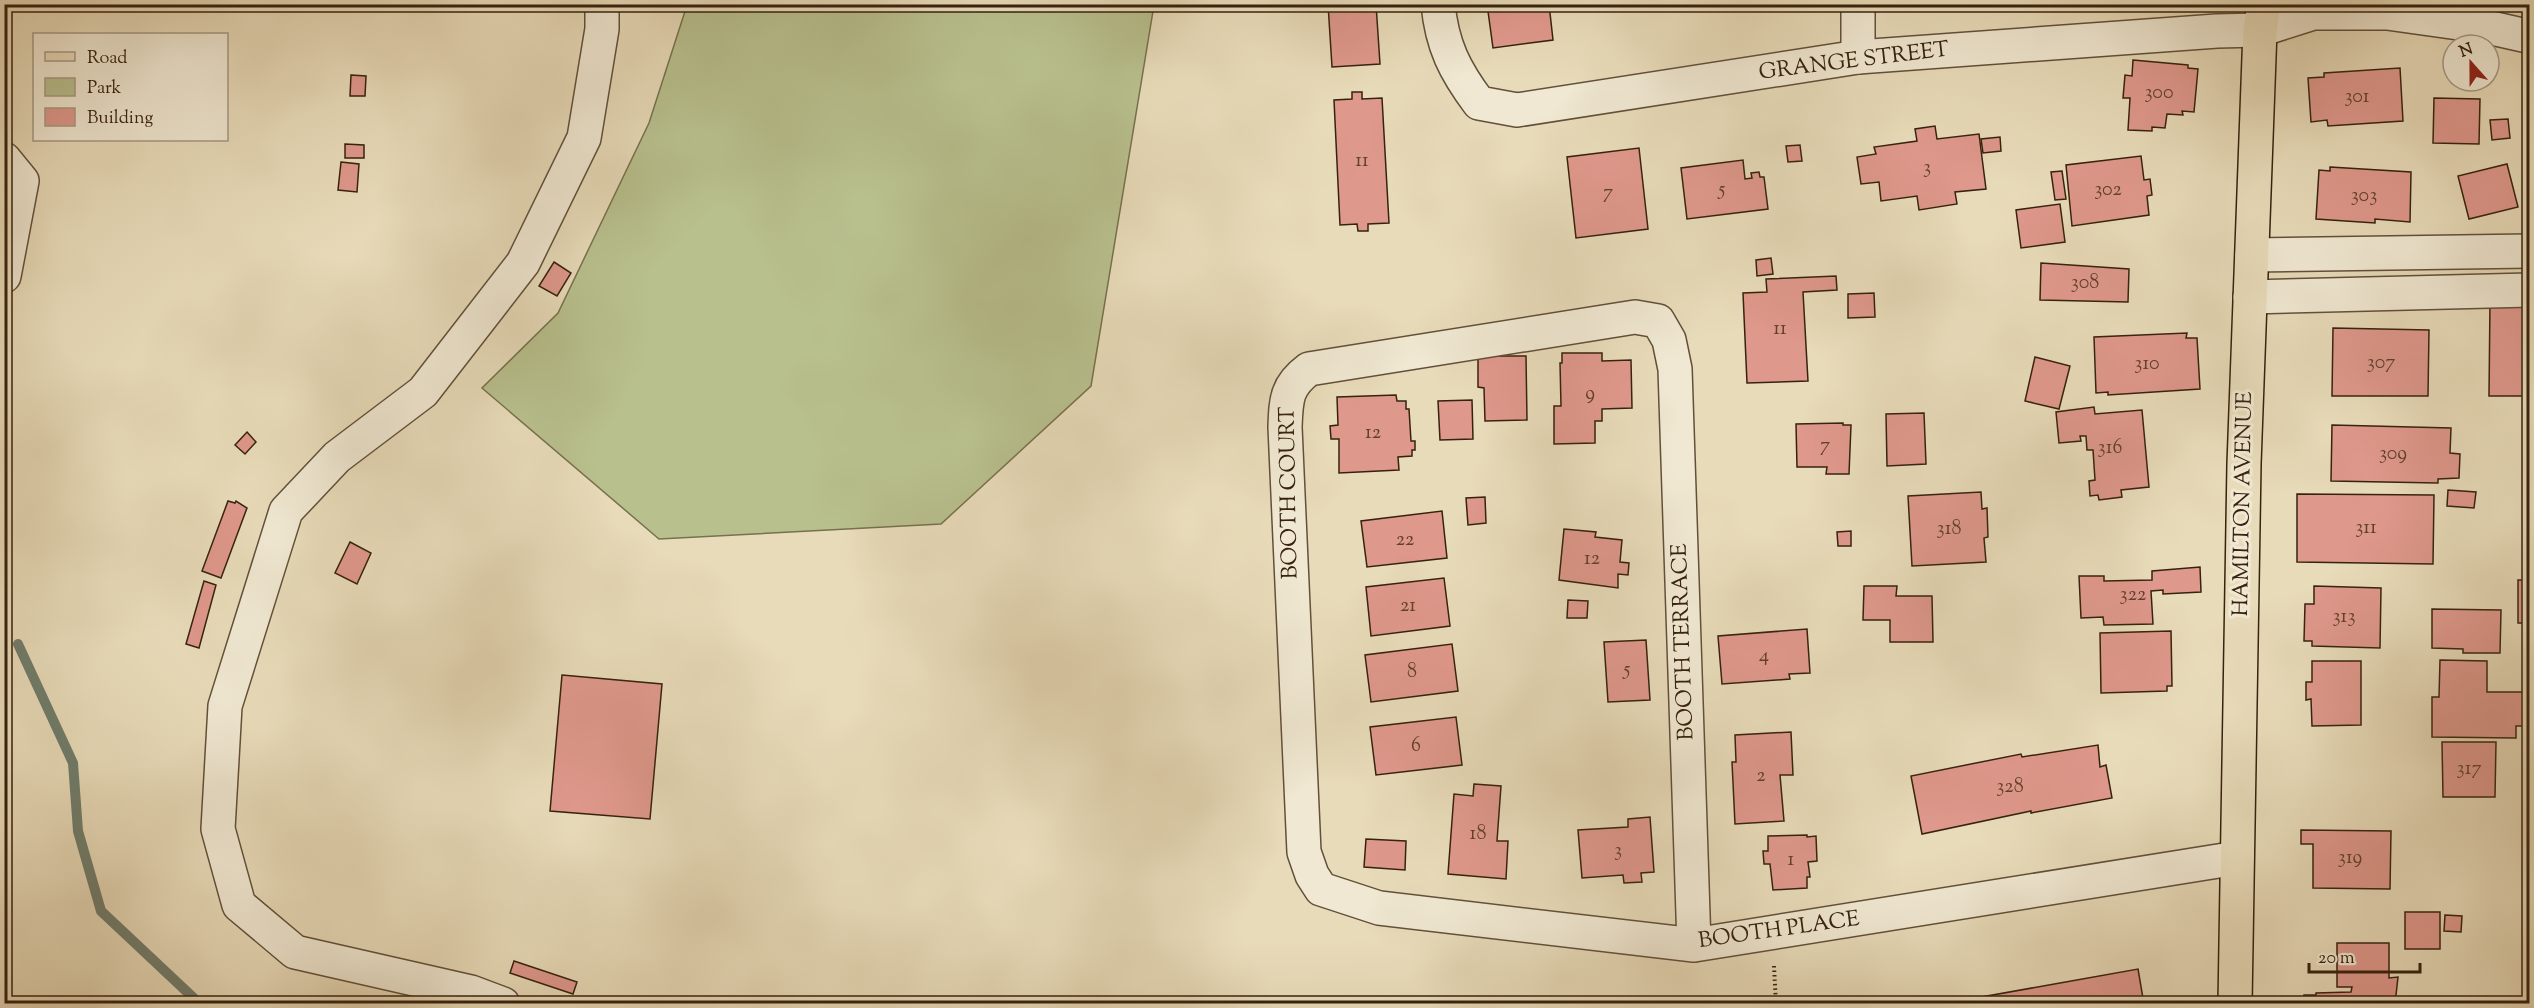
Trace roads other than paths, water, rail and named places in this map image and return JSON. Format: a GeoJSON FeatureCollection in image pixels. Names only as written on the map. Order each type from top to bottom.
{"type":"FeatureCollection","features":[{"type":"Feature","properties":{"kind":"main road","name":"HAMILTON AVENUE"},"geometry":{"type":"LineString","coordinates":[[2235,1004],[2244,464],[2262,17]]}},
{"type":"Feature","properties":{"kind":"street"},"geometry":{"type":"LineString","coordinates":[[503,1004],[471,992],[295,952],[239,905],[218,829],[225,706],[286,511],[337,457],[423,392],[523,263],[584,138],[603,29],[602,4]]}},
{"type":"Feature","properties":{"kind":"street","name":"GRANGE STREET"},"geometry":{"type":"LineString","coordinates":[[1438,4],[1450,60],[1461,80],[1479,103],[1516,110],[1858,57],[2217,31],[2262,17],[2387,13],[2487,27],[2527,36]]}},
{"type":"Feature","properties":{"kind":"street"},"geometry":{"type":"LineString","coordinates":[[1858,4],[1858,57]]}},
{"type":"Feature","properties":{"kind":"street"},"geometry":{"type":"LineString","coordinates":[[4,159],[22,181],[4,276]]}},
{"type":"Feature","properties":{"kind":"street"},"geometry":{"type":"LineString","coordinates":[[2252,255],[2529,251]]}},
{"type":"Feature","properties":{"kind":"street"},"geometry":{"type":"LineString","coordinates":[[2250,297],[2529,290]]}},
{"type":"Feature","properties":{"kind":"street","name":"BOOTH COURT"},"geometry":{"type":"LineString","coordinates":[[1321,889],[1312,875],[1304,852],[1301,806],[1285,427],[1286,398],[1297,378],[1309,369],[1635,317],[1658,321],[1669,340]]}},
{"type":"Feature","properties":{"kind":"street","name":"BOOTH TERRACE"},"geometry":{"type":"LineString","coordinates":[[1669,340],[1675,369],[1694,945]]}},
{"type":"Feature","properties":{"kind":"street","name":"BOOTH PLACE"},"geometry":{"type":"LineString","coordinates":[[1321,889],[1379,908],[1694,945],[2237,858]]}},
{"type":"Feature","properties":{"kind":"waterway"},"geometry":{"type":"LineString","coordinates":[[18,644],[73,763],[78,831],[101,911],[200,1004]]}}]}
